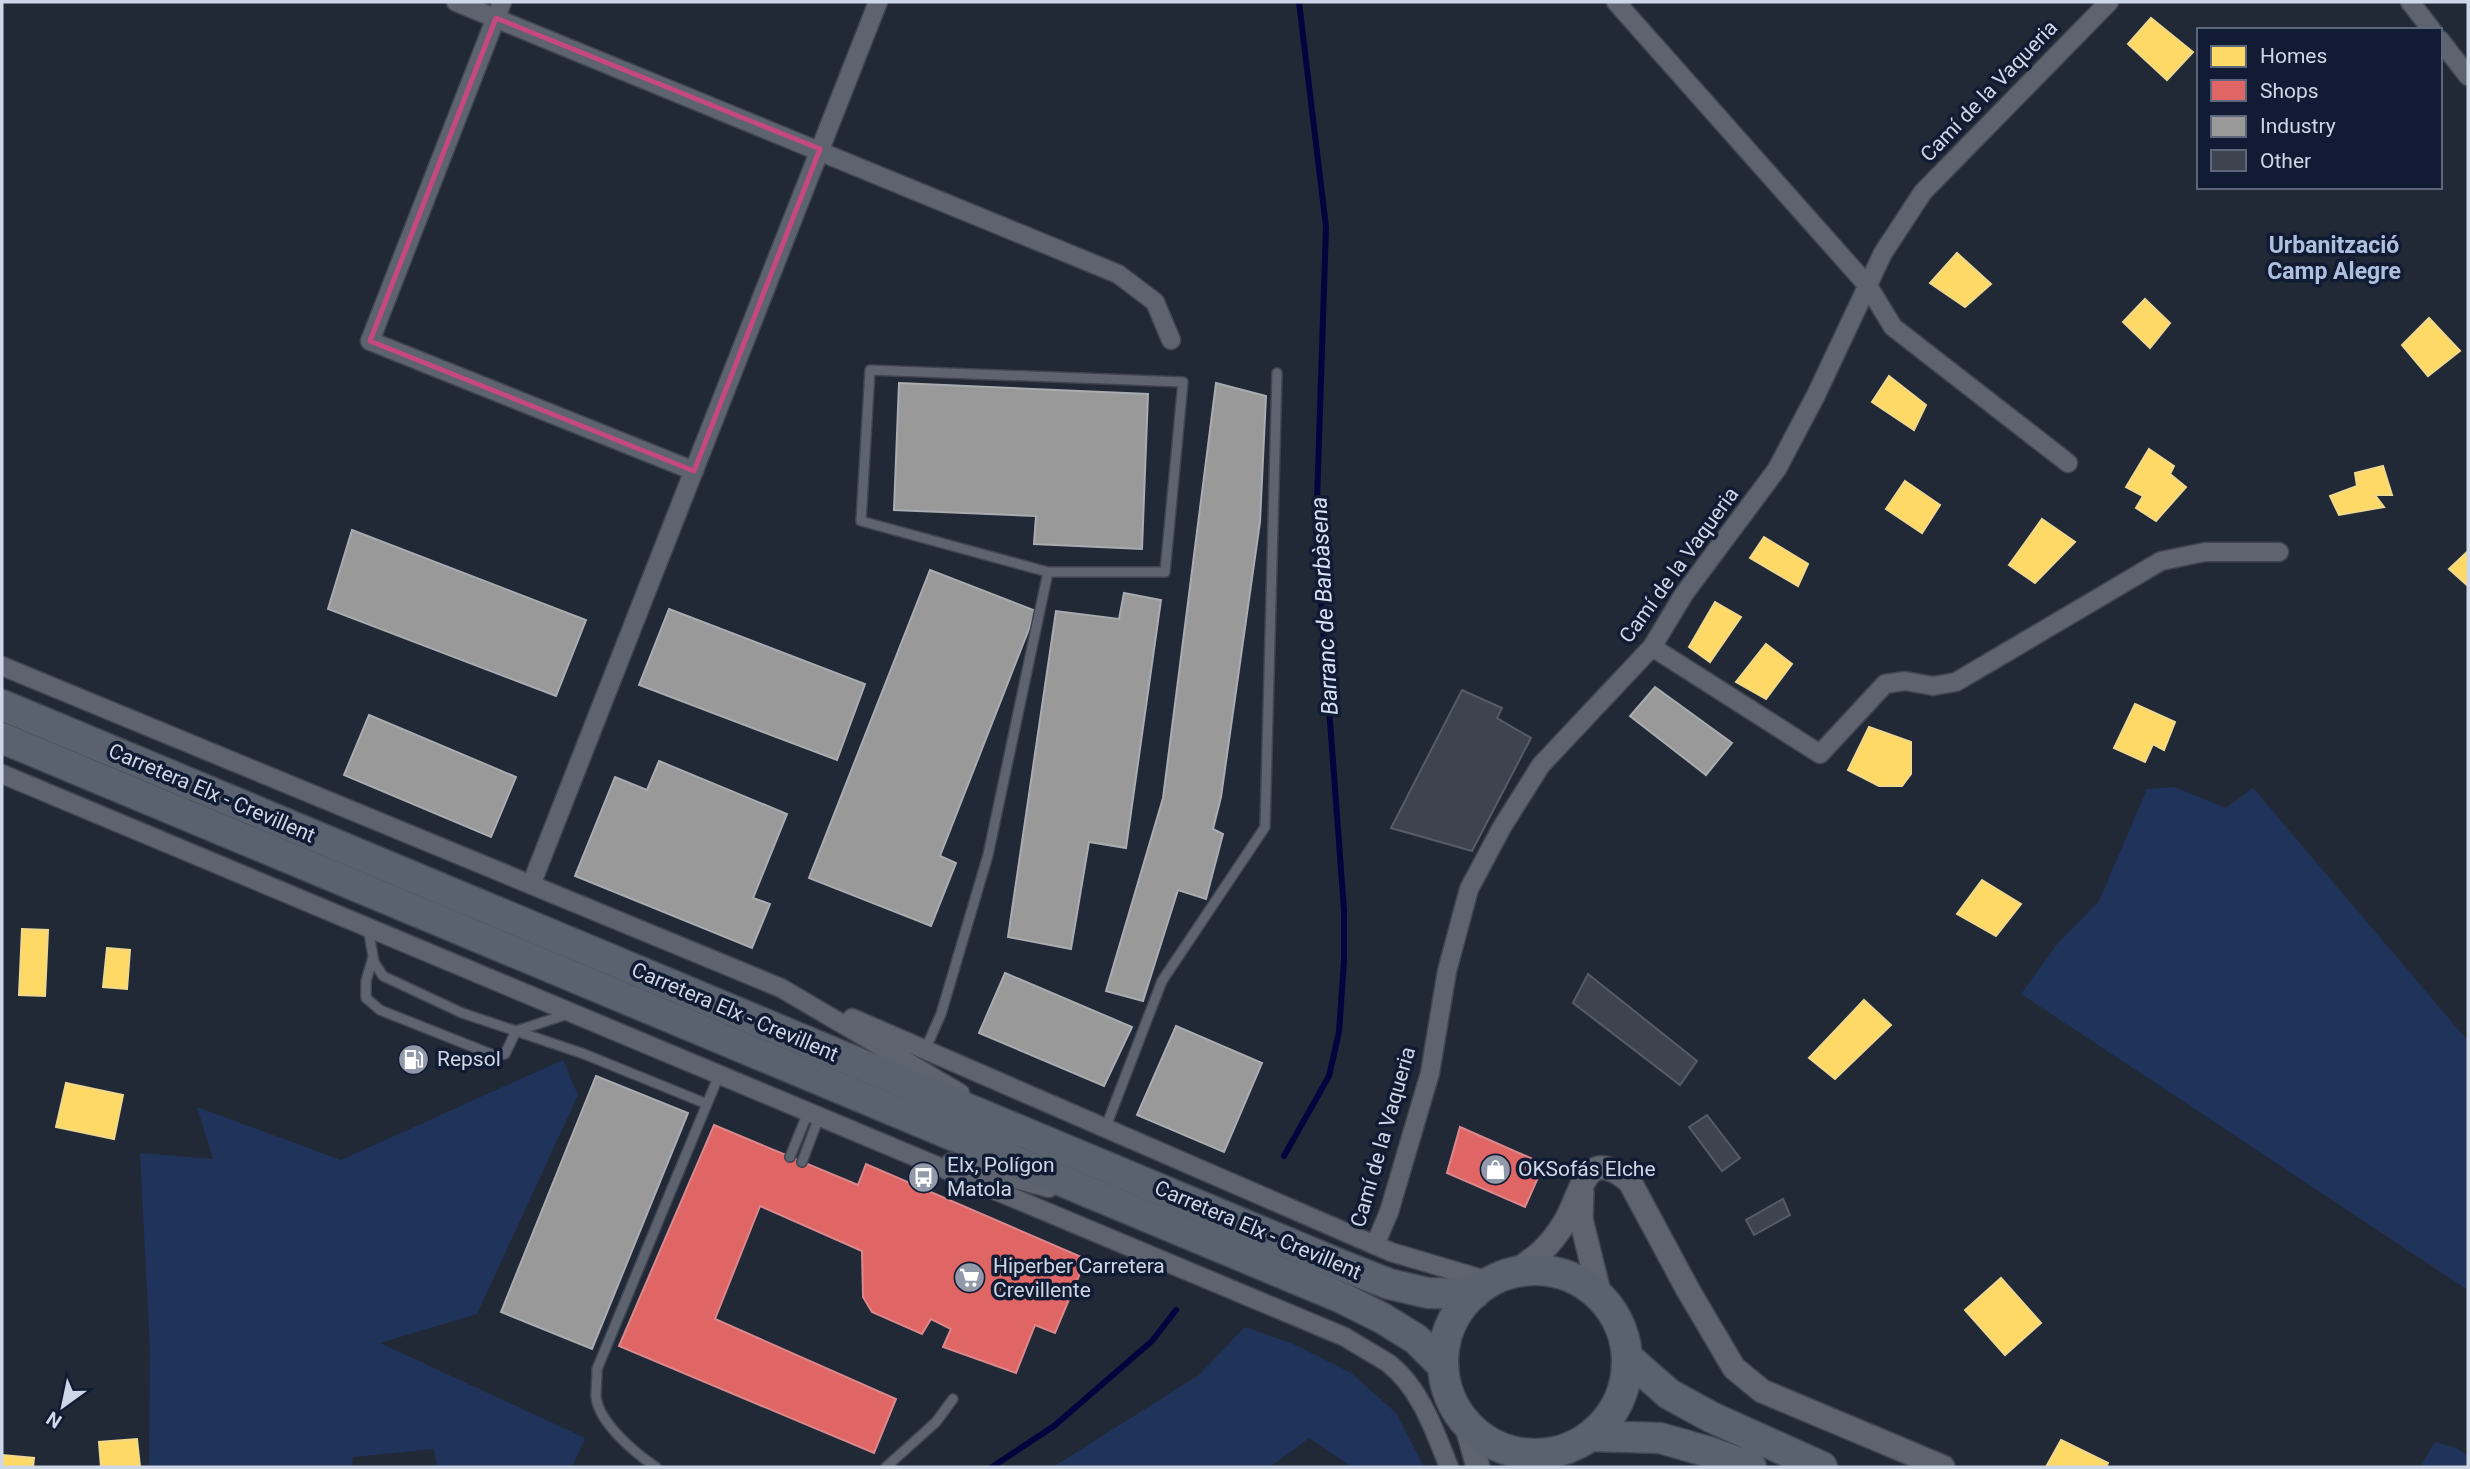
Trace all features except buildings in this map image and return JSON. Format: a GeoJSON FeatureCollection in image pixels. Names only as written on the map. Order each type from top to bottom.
{"type":"FeatureCollection","features":[{"type":"Feature","properties":{"kind":"highway","name":"Carretera Elx - Crevillent"},"geometry":{"type":"LineString","coordinates":[[2,705],[1388,1284],[1428,1293],[1493,1282]]}},
{"type":"Feature","properties":{"kind":"highway","name":"Carretera Elx - Crevillent"},"geometry":{"type":"LineString","coordinates":[[2,738],[1342,1298],[1416,1339],[1442,1365]]}},
{"type":"Feature","properties":{"kind":"highway"},"geometry":{"type":"LineString","coordinates":[[1561,1273],[1589,1286],[1600,1296],[1607,1303],[1626,1342],[1628,1357],[1622,1397],[1607,1423],[1582,1443],[1540,1461],[1486,1441],[1466,1424],[1448,1397],[1442,1365],[1446,1335],[1462,1304],[1493,1282],[1561,1273]]}},
{"type":"Feature","properties":{"kind":"highway"},"geometry":{"type":"LineString","coordinates":[[1628,1357],[1669,1394],[1733,1428],[1822,1467]]}},
{"type":"Feature","properties":{"kind":"highway"},"geometry":{"type":"LineString","coordinates":[[1591,1436],[1660,1438],[1709,1451],[1751,1467]]}},
{"type":"Feature","properties":{"kind":"street"},"geometry":{"type":"LineString","coordinates":[[456,2],[499,10],[1118,274],[1155,302],[1171,340]]}},
{"type":"Feature","properties":{"kind":"street"},"geometry":{"type":"LineString","coordinates":[[531,884],[878,2]]}},
{"type":"Feature","properties":{"kind":"street"},"geometry":{"type":"LineString","coordinates":[[1616,2],[1868,286],[1893,327],[2068,463]]}},
{"type":"Feature","properties":{"kind":"street","name":"Camí de la Vaqueria"},"geometry":{"type":"LineString","coordinates":[[1375,1245],[1389,1212],[1430,1073],[1447,971],[1469,889],[1502,827],[1541,765],[1652,647],[1684,594],[1777,469],[1884,253],[1923,192],[2109,2]]}},
{"type":"Feature","properties":{"kind":"street"},"geometry":{"type":"LineString","coordinates":[[2410,2],[2430,28]]}},
{"type":"Feature","properties":{"kind":"street"},"geometry":{"type":"LineString","coordinates":[[499,10],[370,341],[694,471]]}},
{"type":"Feature","properties":{"kind":"street"},"geometry":{"type":"LineString","coordinates":[[2442,43],[2468,76]]}},
{"type":"Feature","properties":{"kind":"street"},"geometry":{"type":"LineString","coordinates":[[1652,647],[1820,754],[1885,684],[1905,681],[1933,686],[1956,682],[2161,561],[2205,552],[2279,552]]}},
{"type":"Feature","properties":{"kind":"street"},"geometry":{"type":"LineString","coordinates":[[2,666],[781,988],[1375,1245],[1493,1282],[1545,1251],[1566,1221],[1588,1174],[1599,1167],[1615,1169],[1630,1182],[1734,1368],[1762,1391],[1943,1467]]}},
{"type":"Feature","properties":{"kind":"street"},"geometry":{"type":"LineString","coordinates":[[2,774],[1345,1337],[1390,1365],[1414,1392],[1433,1427],[1449,1467]]}},
{"type":"Feature","properties":{"kind":"street"},"geometry":{"type":"LineString","coordinates":[[781,988],[1035,1137]]}},
{"type":"Feature","properties":{"kind":"street"},"geometry":{"type":"LineString","coordinates":[[887,1145],[1134,1211]]}},
{"type":"Feature","properties":{"kind":"street"},"geometry":{"type":"LineString","coordinates":[[1582,1184],[1581,1219],[1600,1296]]}},
{"type":"Feature","properties":{"kind":"street"},"geometry":{"type":"LineString","coordinates":[[1466,1424],[1478,1467]]}},
{"type":"Feature","properties":{"kind":"lane"},"geometry":{"type":"LineString","coordinates":[[870,370],[1183,382],[1165,572],[1048,572],[862,520],[870,370]]}},
{"type":"Feature","properties":{"kind":"lane"},"geometry":{"type":"LineString","coordinates":[[1105,1129],[1162,981],[1265,827],[1277,373]]}},
{"type":"Feature","properties":{"kind":"lane"},"geometry":{"type":"LineString","coordinates":[[925,1050],[940,1014],[988,855],[1048,572]]}},
{"type":"Feature","properties":{"kind":"lane"},"geometry":{"type":"LineString","coordinates":[[368,928],[373,957],[383,976],[410,991],[462,1013],[584,1054],[707,1104]]}},
{"type":"Feature","properties":{"kind":"lane"},"geometry":{"type":"LineString","coordinates":[[373,957],[366,981],[366,998],[380,1010],[496,1056],[505,1054],[516,1031],[572,1013]]}},
{"type":"Feature","properties":{"kind":"lane"},"geometry":{"type":"LineString","coordinates":[[656,1467],[633,1451],[609,1423],[596,1400],[597,1369],[719,1075]]}},
{"type":"Feature","properties":{"kind":"lane"},"geometry":{"type":"LineString","coordinates":[[790,1157],[813,1114]]}},
{"type":"Feature","properties":{"kind":"lane"},"geometry":{"type":"LineString","coordinates":[[802,1162],[813,1114]]}},
{"type":"Feature","properties":{"kind":"lane"},"geometry":{"type":"LineString","coordinates":[[886,1467],[936,1422],[953,1399]]}},
{"type":"Feature","properties":{"kind":"highlighted area"},"geometry":{"type":"Polygon","coordinates":[[[496,18],[820,149],[694,471],[370,341],[496,18]]]}},
{"type":"Feature","properties":{"kind":"shaded area"},"geometry":{"type":"Polygon","coordinates":[[[2174,787],[2226,808],[2253,788],[2468,1041],[2468,1290],[2021,994],[2058,943],[2099,901],[2147,789],[2174,787]]]}},
{"type":"Feature","properties":{"kind":"shaded area"},"geometry":{"type":"Polygon","coordinates":[[[563,1060],[578,1095],[477,1314],[380,1343],[585,1438],[572,1467],[437,1467],[434,1449],[353,1457],[352,1467],[149,1467],[150,1351],[140,1153],[213,1159],[197,1107],[341,1160],[563,1060]]]}},
{"type":"Feature","properties":{"kind":"shaded area"},"geometry":{"type":"Polygon","coordinates":[[[1245,1327],[1291,1343],[1351,1373],[1396,1413],[1424,1467],[1352,1467],[1309,1438],[1270,1467],[1053,1467],[1199,1375],[1245,1327]]]}},
{"type":"Feature","properties":{"kind":"shaded area"},"geometry":{"type":"Polygon","coordinates":[[[2435,1442],[2457,1448],[2468,1456],[2468,1467],[2420,1467],[2435,1442]]]}},
{"type":"Feature","properties":{"kind":"waterway","name":"Barranc de Barbàsena"},"geometry":{"type":"LineString","coordinates":[[1284,1156],[1329,1076],[1339,1032],[1344,961],[1344,910],[1316,532],[1326,227],[1299,2]]}},
{"type":"Feature","properties":{"kind":"waterway","name":"Barranc de Barbàsena"},"geometry":{"type":"LineString","coordinates":[[992,1467],[1054,1426],[1152,1341],[1176,1310]]}},
{"type":"Feature","properties":{"kind":"place","name":"Repsol"},"geometry":{"type":"Point","coordinates":[414,1059]}},
{"type":"Feature","properties":{"kind":"place","name":"OKSofás Elche"},"geometry":{"type":"Point","coordinates":[1495,1169]}},
{"type":"Feature","properties":{"kind":"place","name":"Elx, Polígon Matola"},"geometry":{"type":"Point","coordinates":[924,1177]}},
{"type":"Feature","properties":{"kind":"place","name":"Hiperber Carretera Crevillente"},"geometry":{"type":"Point","coordinates":[970,1278]}},
{"type":"Feature","properties":{"kind":"district","name":"Urbanització Camp Alegre"},"geometry":{"type":"Point","coordinates":[2334,258]}}]}
